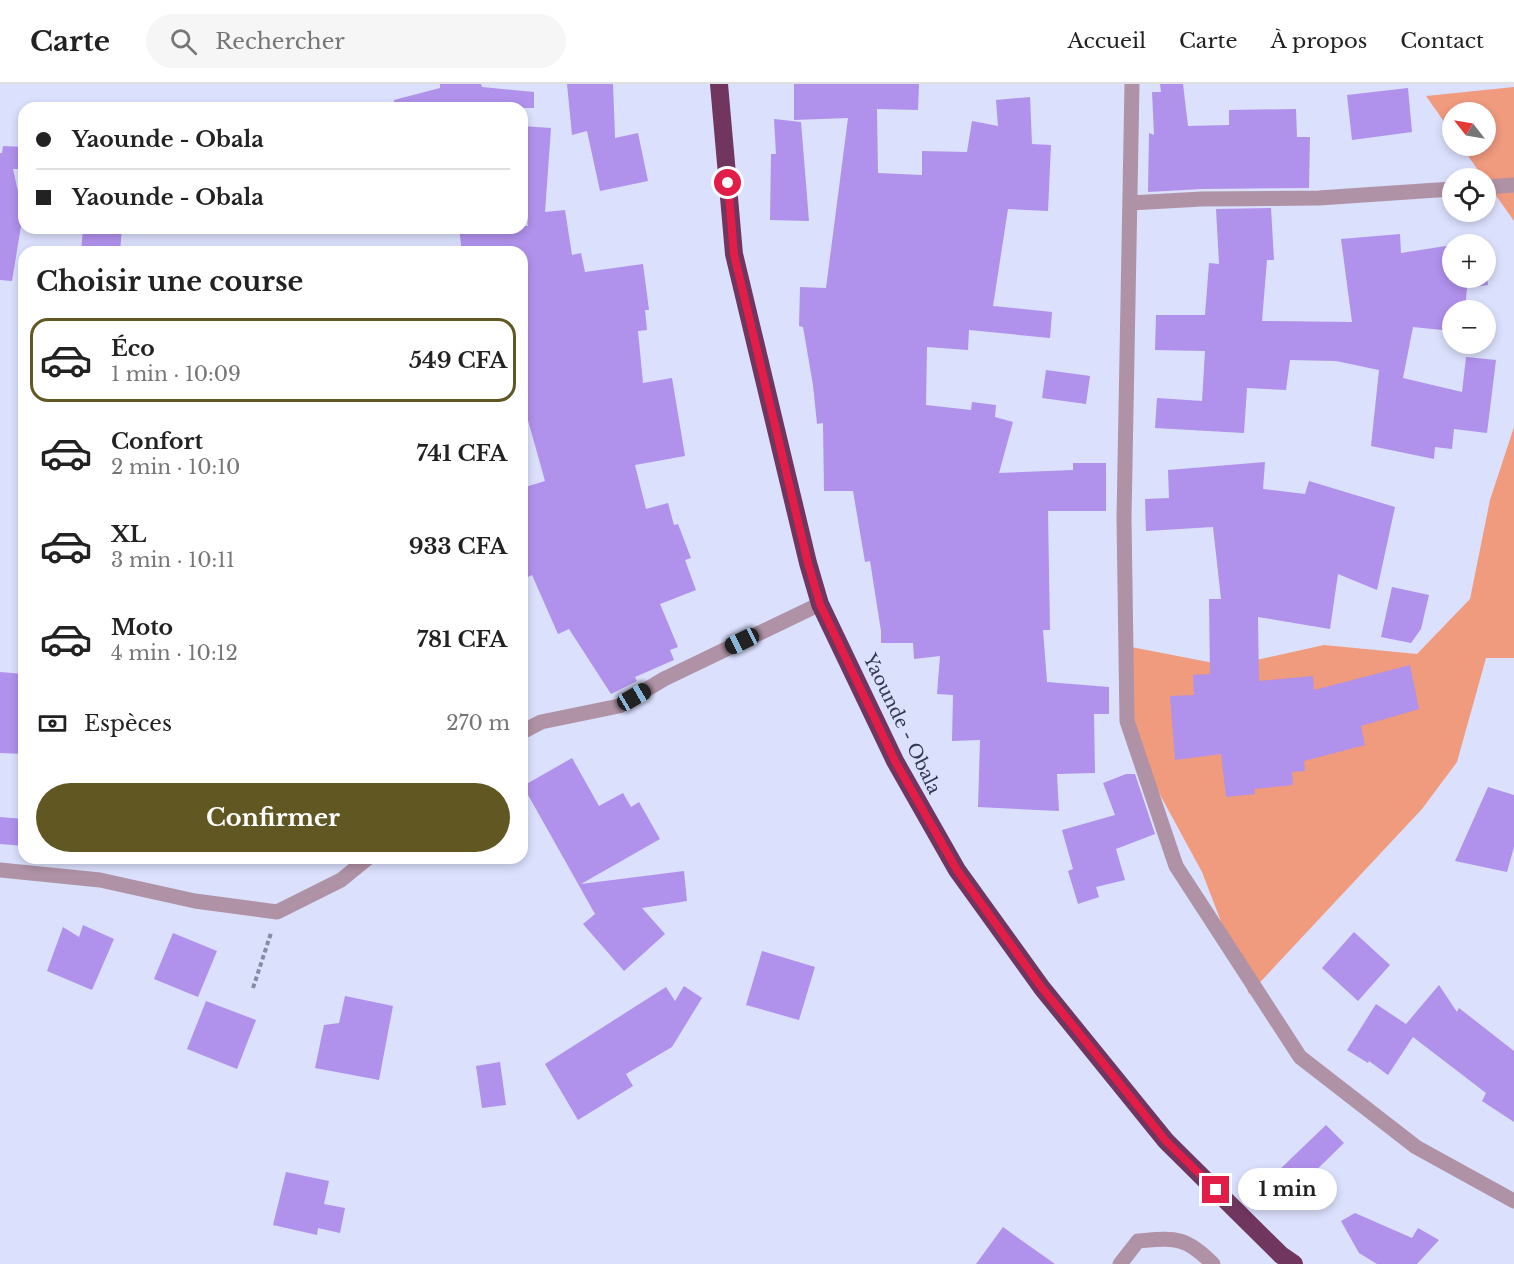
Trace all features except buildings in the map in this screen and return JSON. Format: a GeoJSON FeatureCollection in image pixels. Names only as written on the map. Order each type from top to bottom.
{"type":"FeatureCollection","features":[{"type":"Feature","properties":{"kind":"highway","name":"Yaounde - Obala"},"geometry":{"type":"LineString","coordinates":[[719,84],[734,254],[808,563],[820,604],[895,761],[957,870],[1042,988],[1166,1141],[1281,1255],[1294,1264]]}},
{"type":"Feature","properties":{"kind":"street"},"geometry":{"type":"LineString","coordinates":[[1132,84],[1124,518],[1127,721],[1176,866],[1300,1057],[1416,1147],[1514,1201]]}},
{"type":"Feature","properties":{"kind":"street"},"geometry":{"type":"LineString","coordinates":[[1496,186],[1514,185]]}},
{"type":"Feature","properties":{"kind":"street"},"geometry":{"type":"LineString","coordinates":[[1130,203],[1202,199],[1319,198],[1442,190]]}},
{"type":"Feature","properties":{"kind":"street"},"geometry":{"type":"LineString","coordinates":[[528,729],[540,722],[619,706],[664,679],[820,604]]}},
{"type":"Feature","properties":{"kind":"street"},"geometry":{"type":"LineString","coordinates":[[0,870],[100,880],[195,901],[277,912],[341,880],[361,864]]}},
{"type":"Feature","properties":{"kind":"street"},"geometry":{"type":"LineString","coordinates":[[1120,1264],[1138,1240],[1172,1238],[1197,1248],[1213,1264]]}},
{"type":"Feature","properties":{"kind":"path"},"geometry":{"type":"LineString","coordinates":[[253,988],[277,912]]}},
{"type":"Feature","properties":{"kind":"shaded area"},"geometry":{"type":"Polygon","coordinates":[[[1514,87],[1514,221],[1496,196],[1496,168],[1477,168],[1468,156],[1496,156],[1496,102],[1442,102],[1442,119],[1426,96],[1514,87]]]}},
{"type":"Feature","properties":{"kind":"shaded area"},"geometry":{"type":"Polygon","coordinates":[[[1514,427],[1514,658],[1486,658],[1457,762],[1422,809],[1249,994],[1202,872],[1133,745],[1126,646],[1229,666],[1324,645],[1417,654],[1470,599],[1490,500],[1514,427]]]}},
{"type":"Feature","properties":{"kind":"route"},"geometry":{"type":"LineString","coordinates":[[728,183],[734,254],[808,563],[820,604],[895,761],[957,870],[1042,988],[1166,1141],[1216,1190]]}}]}
